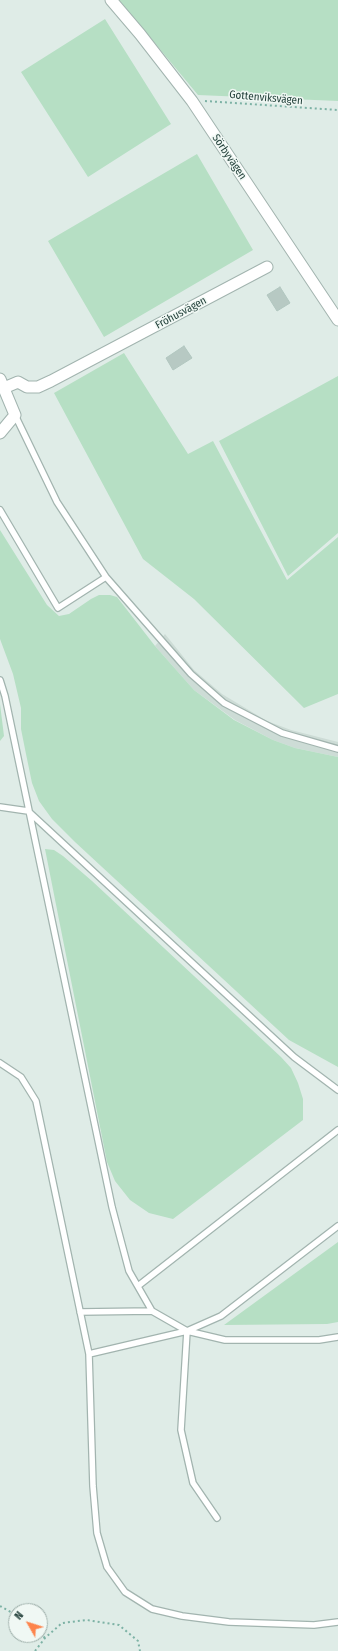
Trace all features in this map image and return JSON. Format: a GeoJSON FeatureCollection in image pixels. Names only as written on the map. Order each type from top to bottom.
{"type":"FeatureCollection","features":[{"type":"Feature","properties":{"kind":"street","name":"Sörbyvägen"},"geometry":{"type":"LineString","coordinates":[[111,0],[192,101],[338,320]]}},
{"type":"Feature","properties":{"kind":"street","name":"Fröhusvägen"},"geometry":{"type":"LineString","coordinates":[[2,383],[18,382],[27,387],[38,387],[267,267]]}},
{"type":"Feature","properties":{"kind":"street"},"geometry":{"type":"LineString","coordinates":[[0,433],[15,415],[2,383]]}},
{"type":"Feature","properties":{"kind":"lane"},"geometry":{"type":"LineString","coordinates":[[15,415],[57,502],[106,577],[190,674],[224,703],[282,733],[338,749]]}},
{"type":"Feature","properties":{"kind":"lane"},"geometry":{"type":"LineString","coordinates":[[0,510],[58,608],[106,577]]}},
{"type":"Feature","properties":{"kind":"lane"},"geometry":{"type":"LineString","coordinates":[[0,680],[5,696],[112,1207],[129,1271],[152,1311]]}},
{"type":"Feature","properties":{"kind":"lane"},"geometry":{"type":"LineString","coordinates":[[0,807],[28,811],[294,1057],[338,1090]]}},
{"type":"Feature","properties":{"kind":"lane"},"geometry":{"type":"LineString","coordinates":[[0,1063],[21,1077],[36,1101],[89,1354],[93,1486],[97,1533],[107,1567],[125,1592],[152,1608],[182,1616],[228,1622],[314,1625],[338,1622]]}},
{"type":"Feature","properties":{"kind":"lane"},"geometry":{"type":"LineString","coordinates":[[138,1286],[338,1130]]}},
{"type":"Feature","properties":{"kind":"lane"},"geometry":{"type":"LineString","coordinates":[[89,1354],[187,1331],[221,1316],[338,1226]]}},
{"type":"Feature","properties":{"kind":"lane"},"geometry":{"type":"LineString","coordinates":[[80,1312],[152,1311],[187,1331],[225,1340],[319,1340],[338,1337]]}},
{"type":"Feature","properties":{"kind":"lane"},"geometry":{"type":"LineString","coordinates":[[187,1331],[181,1430],[193,1483],[217,1518]]}},
{"type":"Feature","properties":{"kind":"path","name":"Gottenviksvägen"},"geometry":{"type":"LineString","coordinates":[[192,101],[338,110]]}},
{"type":"Feature","properties":{"kind":"path"},"geometry":{"type":"LineString","coordinates":[[48,1635],[62,1623],[87,1620],[118,1624],[138,1641],[140,1651]]}},
{"type":"Feature","properties":{"kind":"path"},"geometry":{"type":"LineString","coordinates":[[35,1651],[41,1643]]}},
{"type":"Feature","properties":{"kind":"shaded area"},"geometry":{"type":"Polygon","coordinates":[[[165,634],[194,670],[222,694],[267,721],[291,730],[338,742],[338,757],[295,748],[273,740],[235,720],[194,690],[155,646],[165,634]]]}},
{"type":"Feature","properties":{"kind":"green space"},"geometry":{"type":"Polygon","coordinates":[[[119,0],[338,0],[338,101],[198,95],[119,0]]]}},
{"type":"Feature","properties":{"kind":"green space"},"geometry":{"type":"Polygon","coordinates":[[[105,19],[171,124],[88,177],[21,72],[105,19]]]}},
{"type":"Feature","properties":{"kind":"green space"},"geometry":{"type":"Polygon","coordinates":[[[197,154],[253,250],[104,337],[48,241],[197,154]]]}},
{"type":"Feature","properties":{"kind":"green space"},"geometry":{"type":"Polygon","coordinates":[[[124,353],[188,454],[213,441],[287,580],[338,537],[338,694],[304,708],[194,599],[143,559],[54,393],[124,353]]]}},
{"type":"Feature","properties":{"kind":"green space"},"geometry":{"type":"Polygon","coordinates":[[[338,376],[338,533],[288,576],[219,441],[338,376]]]}},
{"type":"Feature","properties":{"kind":"green space"},"geometry":{"type":"Polygon","coordinates":[[[0,530],[47,605],[59,616],[69,614],[99,595],[110,595],[117,597],[155,646],[194,690],[234,720],[273,740],[295,748],[338,757],[338,1067],[289,1040],[75,842],[52,819],[39,801],[32,783],[26,754],[21,729],[21,708],[13,674],[0,639],[0,530]]]}},
{"type":"Feature","properties":{"kind":"green space"},"geometry":{"type":"Polygon","coordinates":[[[0,704],[4,736],[0,741],[0,704]]]}},
{"type":"Feature","properties":{"kind":"green space"},"geometry":{"type":"Polygon","coordinates":[[[45,849],[54,850],[63,856],[92,881],[281,1057],[291,1068],[298,1083],[303,1099],[303,1120],[173,1219],[149,1213],[130,1200],[115,1181],[107,1162],[45,849]]]}},
{"type":"Feature","properties":{"kind":"green space"},"geometry":{"type":"Polygon","coordinates":[[[338,1242],[338,1322],[327,1324],[224,1325],[338,1242]]]}},
{"type":"Feature","properties":{"kind":"building"},"geometry":{"type":"Polygon","coordinates":[[[280,287],[290,303],[277,311],[267,295],[280,287]]]}},
{"type":"Feature","properties":{"kind":"building"},"geometry":{"type":"Polygon","coordinates":[[[184,346],[192,358],[173,370],[166,358],[184,346]]]}}]}
